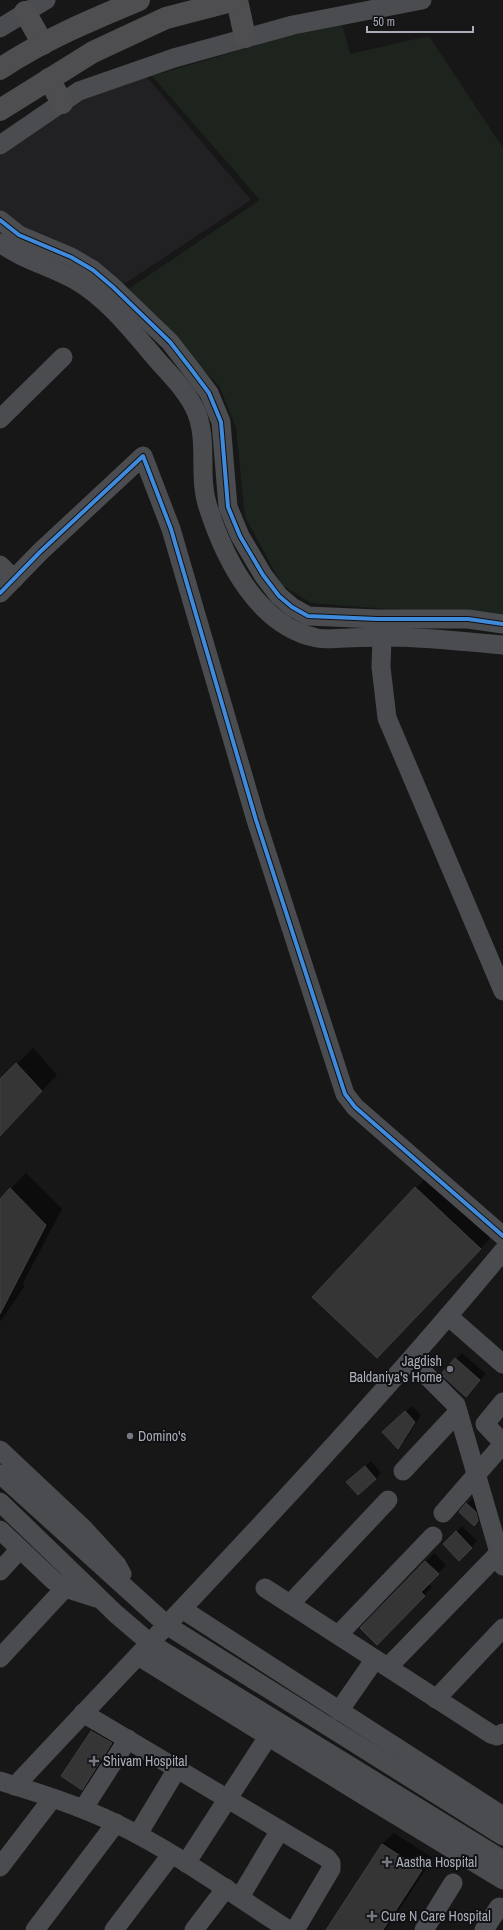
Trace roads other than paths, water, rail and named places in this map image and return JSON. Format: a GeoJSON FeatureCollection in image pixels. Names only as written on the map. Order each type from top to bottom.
{"type":"FeatureCollection","features":[{"type":"Feature","properties":{"kind":"highway"},"geometry":{"type":"LineString","coordinates":[[0,70],[22,55],[81,24],[139,0]]}},
{"type":"Feature","properties":{"kind":"highway"},"geometry":{"type":"LineString","coordinates":[[0,110],[93,52],[166,18],[236,0],[245,37]]}},
{"type":"Feature","properties":{"kind":"highway"},"geometry":{"type":"LineString","coordinates":[[25,12],[43,44]]}},
{"type":"Feature","properties":{"kind":"highway"},"geometry":{"type":"LineString","coordinates":[[49,79],[62,103]]}},
{"type":"Feature","properties":{"kind":"street"},"geometry":{"type":"LineString","coordinates":[[0,28],[46,0]]}},
{"type":"Feature","properties":{"kind":"street"},"geometry":{"type":"LineString","coordinates":[[0,145],[79,91],[174,58],[245,37],[293,25],[422,0]]}},
{"type":"Feature","properties":{"kind":"street"},"geometry":{"type":"LineString","coordinates":[[0,220],[19,235],[71,257],[93,270],[114,287],[170,342],[191,369],[208,393],[222,422],[228,507],[240,536],[271,586],[279,596],[292,607],[308,616],[377,619],[468,619],[503,624]]}},
{"type":"Feature","properties":{"kind":"street"},"geometry":{"type":"LineString","coordinates":[[0,243],[20,255],[74,279],[102,299],[134,333],[182,389],[194,408],[203,433],[203,467],[207,505],[234,568],[252,595],[283,624],[300,633],[319,639],[382,637],[432,638],[503,645]]}},
{"type":"Feature","properties":{"kind":"street"},"geometry":{"type":"LineString","coordinates":[[0,419],[64,357]]}},
{"type":"Feature","properties":{"kind":"street"},"geometry":{"type":"LineString","coordinates":[[0,593],[40,552],[143,456],[171,529],[256,820],[345,1094],[355,1107],[503,1236]]}},
{"type":"Feature","properties":{"kind":"street"},"geometry":{"type":"LineString","coordinates":[[0,565],[14,579]]}},
{"type":"Feature","properties":{"kind":"street"},"geometry":{"type":"LineString","coordinates":[[382,637],[381,667],[387,718],[503,992]]}},
{"type":"Feature","properties":{"kind":"street"},"geometry":{"type":"LineString","coordinates":[[83,1713],[327,1858],[331,1863],[331,1869],[285,1928],[233,1893],[138,1834],[83,1809],[7,1783],[83,1713],[168,1626],[411,1360],[503,1251]]}},
{"type":"Feature","properties":{"kind":"street"},"geometry":{"type":"LineString","coordinates":[[448,1316],[503,1364]]}},
{"type":"Feature","properties":{"kind":"street"},"geometry":{"type":"LineString","coordinates":[[339,1711],[381,1663],[500,1548],[458,1412],[452,1400],[411,1360]]}},
{"type":"Feature","properties":{"kind":"street"},"geometry":{"type":"LineString","coordinates":[[443,1513],[503,1444],[485,1424],[503,1402]]}},
{"type":"Feature","properties":{"kind":"street"},"geometry":{"type":"LineString","coordinates":[[402,1471],[458,1412]]}},
{"type":"Feature","properties":{"kind":"street"},"geometry":{"type":"LineString","coordinates":[[0,1450],[84,1529],[112,1560],[126,1580],[133,1596]]}},
{"type":"Feature","properties":{"kind":"street"},"geometry":{"type":"LineString","coordinates":[[0,1474],[133,1596],[168,1626],[503,1836]]}},
{"type":"Feature","properties":{"kind":"street"},"geometry":{"type":"LineString","coordinates":[[290,1604],[388,1500]]}},
{"type":"Feature","properties":{"kind":"street"},"geometry":{"type":"LineString","coordinates":[[0,1502],[101,1599],[144,1650],[273,1729],[503,1880]]}},
{"type":"Feature","properties":{"kind":"street"},"geometry":{"type":"LineString","coordinates":[[0,1530],[54,1581],[65,1588],[101,1599]]}},
{"type":"Feature","properties":{"kind":"street"},"geometry":{"type":"LineString","coordinates":[[338,1635],[432,1536]]}},
{"type":"Feature","properties":{"kind":"street"},"geometry":{"type":"LineString","coordinates":[[0,1571],[20,1549]]}},
{"type":"Feature","properties":{"kind":"street"},"geometry":{"type":"LineString","coordinates":[[0,1658],[65,1588]]}},
{"type":"Feature","properties":{"kind":"street"},"geometry":{"type":"LineString","coordinates":[[264,1588],[491,1734],[497,1736],[503,1733]]}},
{"type":"Feature","properties":{"kind":"street"},"geometry":{"type":"LineString","coordinates":[[182,1609],[339,1711],[500,1807]]}},
{"type":"Feature","properties":{"kind":"street"},"geometry":{"type":"LineString","coordinates":[[436,1699],[503,1628]]}},
{"type":"Feature","properties":{"kind":"street"},"geometry":{"type":"LineString","coordinates":[[114,1930],[179,1859],[228,1799],[273,1729]]}},
{"type":"Feature","properties":{"kind":"street"},"geometry":{"type":"LineString","coordinates":[[273,1729],[503,1860]]}},
{"type":"Feature","properties":{"kind":"street"},"geometry":{"type":"LineString","coordinates":[[83,1809],[128,1740]]}},
{"type":"Feature","properties":{"kind":"street"},"geometry":{"type":"LineString","coordinates":[[138,1834],[177,1769]]}},
{"type":"Feature","properties":{"kind":"street"},"geometry":{"type":"LineString","coordinates":[[0,1867],[52,1799]]}},
{"type":"Feature","properties":{"kind":"street"},"geometry":{"type":"LineString","coordinates":[[35,1930],[116,1824]]}},
{"type":"Feature","properties":{"kind":"street"},"geometry":{"type":"LineString","coordinates":[[194,1930],[233,1893],[280,1830]]}},
{"type":"Feature","properties":{"kind":"street"},"geometry":{"type":"LineString","coordinates":[[424,1930],[453,1883]]}},
{"type":"Feature","properties":{"kind":"street"},"geometry":{"type":"LineString","coordinates":[[484,1930],[498,1907]]}},
{"type":"Feature","properties":{"kind":"place","name":"Jagdish Baldaniya's Home"},"geometry":{"type":"Point","coordinates":[450,1369]}},
{"type":"Feature","properties":{"kind":"place","name":"Domino's"},"geometry":{"type":"Point","coordinates":[130,1436]}},
{"type":"Feature","properties":{"kind":"place","name":"Shivam Hospital"},"geometry":{"type":"Point","coordinates":[94,1761]}},
{"type":"Feature","properties":{"kind":"place","name":"Aastha Hospital"},"geometry":{"type":"Point","coordinates":[387,1862]}},
{"type":"Feature","properties":{"kind":"place","name":"Cure N Care Hospital"},"geometry":{"type":"Point","coordinates":[372,1916]}}]}
